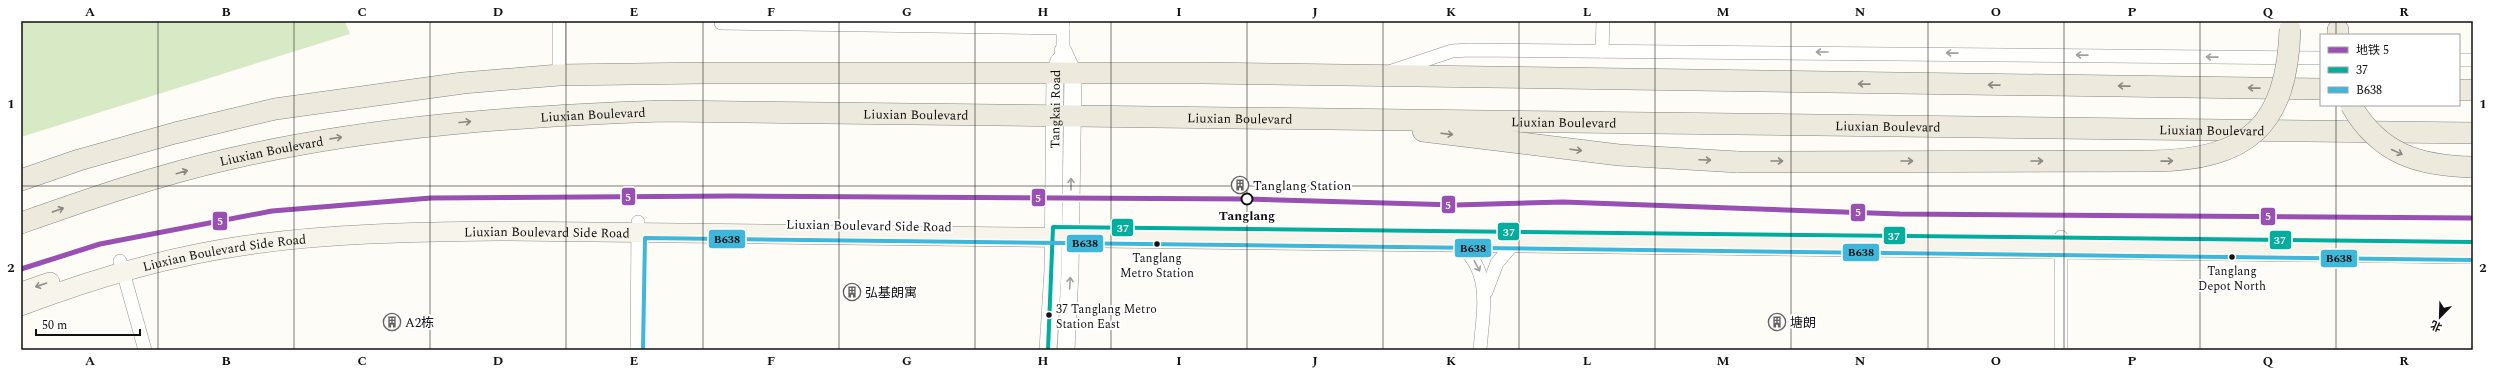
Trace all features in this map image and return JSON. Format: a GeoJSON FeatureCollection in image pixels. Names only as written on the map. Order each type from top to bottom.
{"type":"FeatureCollection","features":[{"type":"Feature","properties":{"kind":"main road"},"geometry":{"type":"LineString","coordinates":[[1297,118],[1619,155],[1738,162],[2182,161],[2226,151],[2243,142],[2270,113],[2285,80],[2289,62],[2290,25]]}},
{"type":"Feature","properties":{"kind":"main road"},"geometry":{"type":"LineString","coordinates":[[21,180],[93,155],[275,109],[463,83],[559,75],[705,73],[1064,73],[2320,89]]}},
{"type":"Feature","properties":{"kind":"main road"},"geometry":{"type":"LineString","coordinates":[[2460,90],[2473,90]]}},
{"type":"Feature","properties":{"kind":"main road"},"geometry":{"type":"LineString","coordinates":[[2352,106],[2362,124],[2376,139],[2392,150],[2433,164],[2473,166]]}},
{"type":"Feature","properties":{"kind":"main road","name":"Liuxian Boulevard"},"geometry":{"type":"LineString","coordinates":[[21,223],[103,194],[228,159],[323,140],[414,127],[502,119],[664,111],[2473,133]]}},
{"type":"Feature","properties":{"kind":"main road","name":"Liuxian Boulevard Side Road"},"geometry":{"type":"LineString","coordinates":[[21,292],[79,271],[163,261],[248,245],[329,236],[638,227],[1062,232],[1455,242],[2061,243],[2473,254]]}},
{"type":"Feature","properties":{"kind":"main road"},"geometry":{"type":"LineString","coordinates":[[1062,232],[2061,243],[2473,242]]}},
{"type":"Feature","properties":{"kind":"main road","name":"Liuxian Boulevard Side Road"},"geometry":{"type":"LineString","coordinates":[[21,306],[81,284],[122,266]]}},
{"type":"Feature","properties":{"kind":"street"},"geometry":{"type":"LineString","coordinates":[[559,21],[559,75]]}},
{"type":"Feature","properties":{"kind":"street"},"geometry":{"type":"LineString","coordinates":[[1602,51],[1603,21]]}},
{"type":"Feature","properties":{"kind":"street"},"geometry":{"type":"LineString","coordinates":[[721,23],[1063,24],[1063,51]]}},
{"type":"Feature","properties":{"kind":"street","name":"Tangkai Road"},"geometry":{"type":"LineString","coordinates":[[1063,51],[1062,232],[1066,350]]}},
{"type":"Feature","properties":{"kind":"street"},"geometry":{"type":"LineString","coordinates":[[1377,76],[1452,51],[1602,51],[2320,58]]}},
{"type":"Feature","properties":{"kind":"street"},"geometry":{"type":"LineString","coordinates":[[2460,60],[2473,60]]}},
{"type":"Feature","properties":{"kind":"street"},"geometry":{"type":"LineString","coordinates":[[637,350],[638,227]]}},
{"type":"Feature","properties":{"kind":"street","name":"Tangkai Road"},"geometry":{"type":"LineString","coordinates":[[1048,350],[1062,232]]}},
{"type":"Feature","properties":{"kind":"street"},"geometry":{"type":"LineString","coordinates":[[1455,242],[1464,248],[1474,261],[1482,278],[1484,298],[1480,350]]}},
{"type":"Feature","properties":{"kind":"street"},"geometry":{"type":"LineString","coordinates":[[1484,298],[1497,263],[1515,242]]}},
{"type":"Feature","properties":{"kind":"street"},"geometry":{"type":"LineString","coordinates":[[2061,243],[2061,350]]}},
{"type":"Feature","properties":{"kind":"street"},"geometry":{"type":"LineString","coordinates":[[122,266],[145,350]]}},
{"type":"Feature","properties":{"kind":"green space"},"geometry":{"type":"Polygon","coordinates":[[[21,21],[345,21],[350,34],[21,137],[21,21]]]}},
{"type":"Feature","properties":{"kind":"metro line","name":"5"},"geometry":{"type":"LineString","coordinates":[[21,269],[100,244],[272,211],[431,198],[732,196],[1248,199],[1456,205],[1563,202],[1900,214],[2473,218]]}},
{"type":"Feature","properties":{"kind":"transit line","name":"37"},"geometry":{"type":"LineString","coordinates":[[1048,350],[1053,227],[2473,242]]}},
{"type":"Feature","properties":{"kind":"transit line","name":"B638"},"geometry":{"type":"LineString","coordinates":[[643,350],[645,238],[2473,260]]}},
{"type":"Feature","properties":{"kind":"place","name":"Tanglang Station"},"geometry":{"type":"Point","coordinates":[1240,185]}},
{"type":"Feature","properties":{"kind":"place","name":"Tanglang"},"geometry":{"type":"Point","coordinates":[1247,199]}},
{"type":"Feature","properties":{"kind":"place","name":"Tanglang Metro Station"},"geometry":{"type":"Point","coordinates":[1157,244]}},
{"type":"Feature","properties":{"kind":"place","name":"Tanglang Depot North"},"geometry":{"type":"Point","coordinates":[2232,257]}},
{"type":"Feature","properties":{"kind":"place","name":"弘基朗寓"},"geometry":{"type":"Point","coordinates":[852,292]}},
{"type":"Feature","properties":{"kind":"place","name":"37 Tanglang Metro Station East"},"geometry":{"type":"Point","coordinates":[1049,315]}},
{"type":"Feature","properties":{"kind":"place","name":"A2栋"},"geometry":{"type":"Point","coordinates":[392,322]}},
{"type":"Feature","properties":{"kind":"place","name":"塘朗"},"geometry":{"type":"Point","coordinates":[1777,322]}}]}
